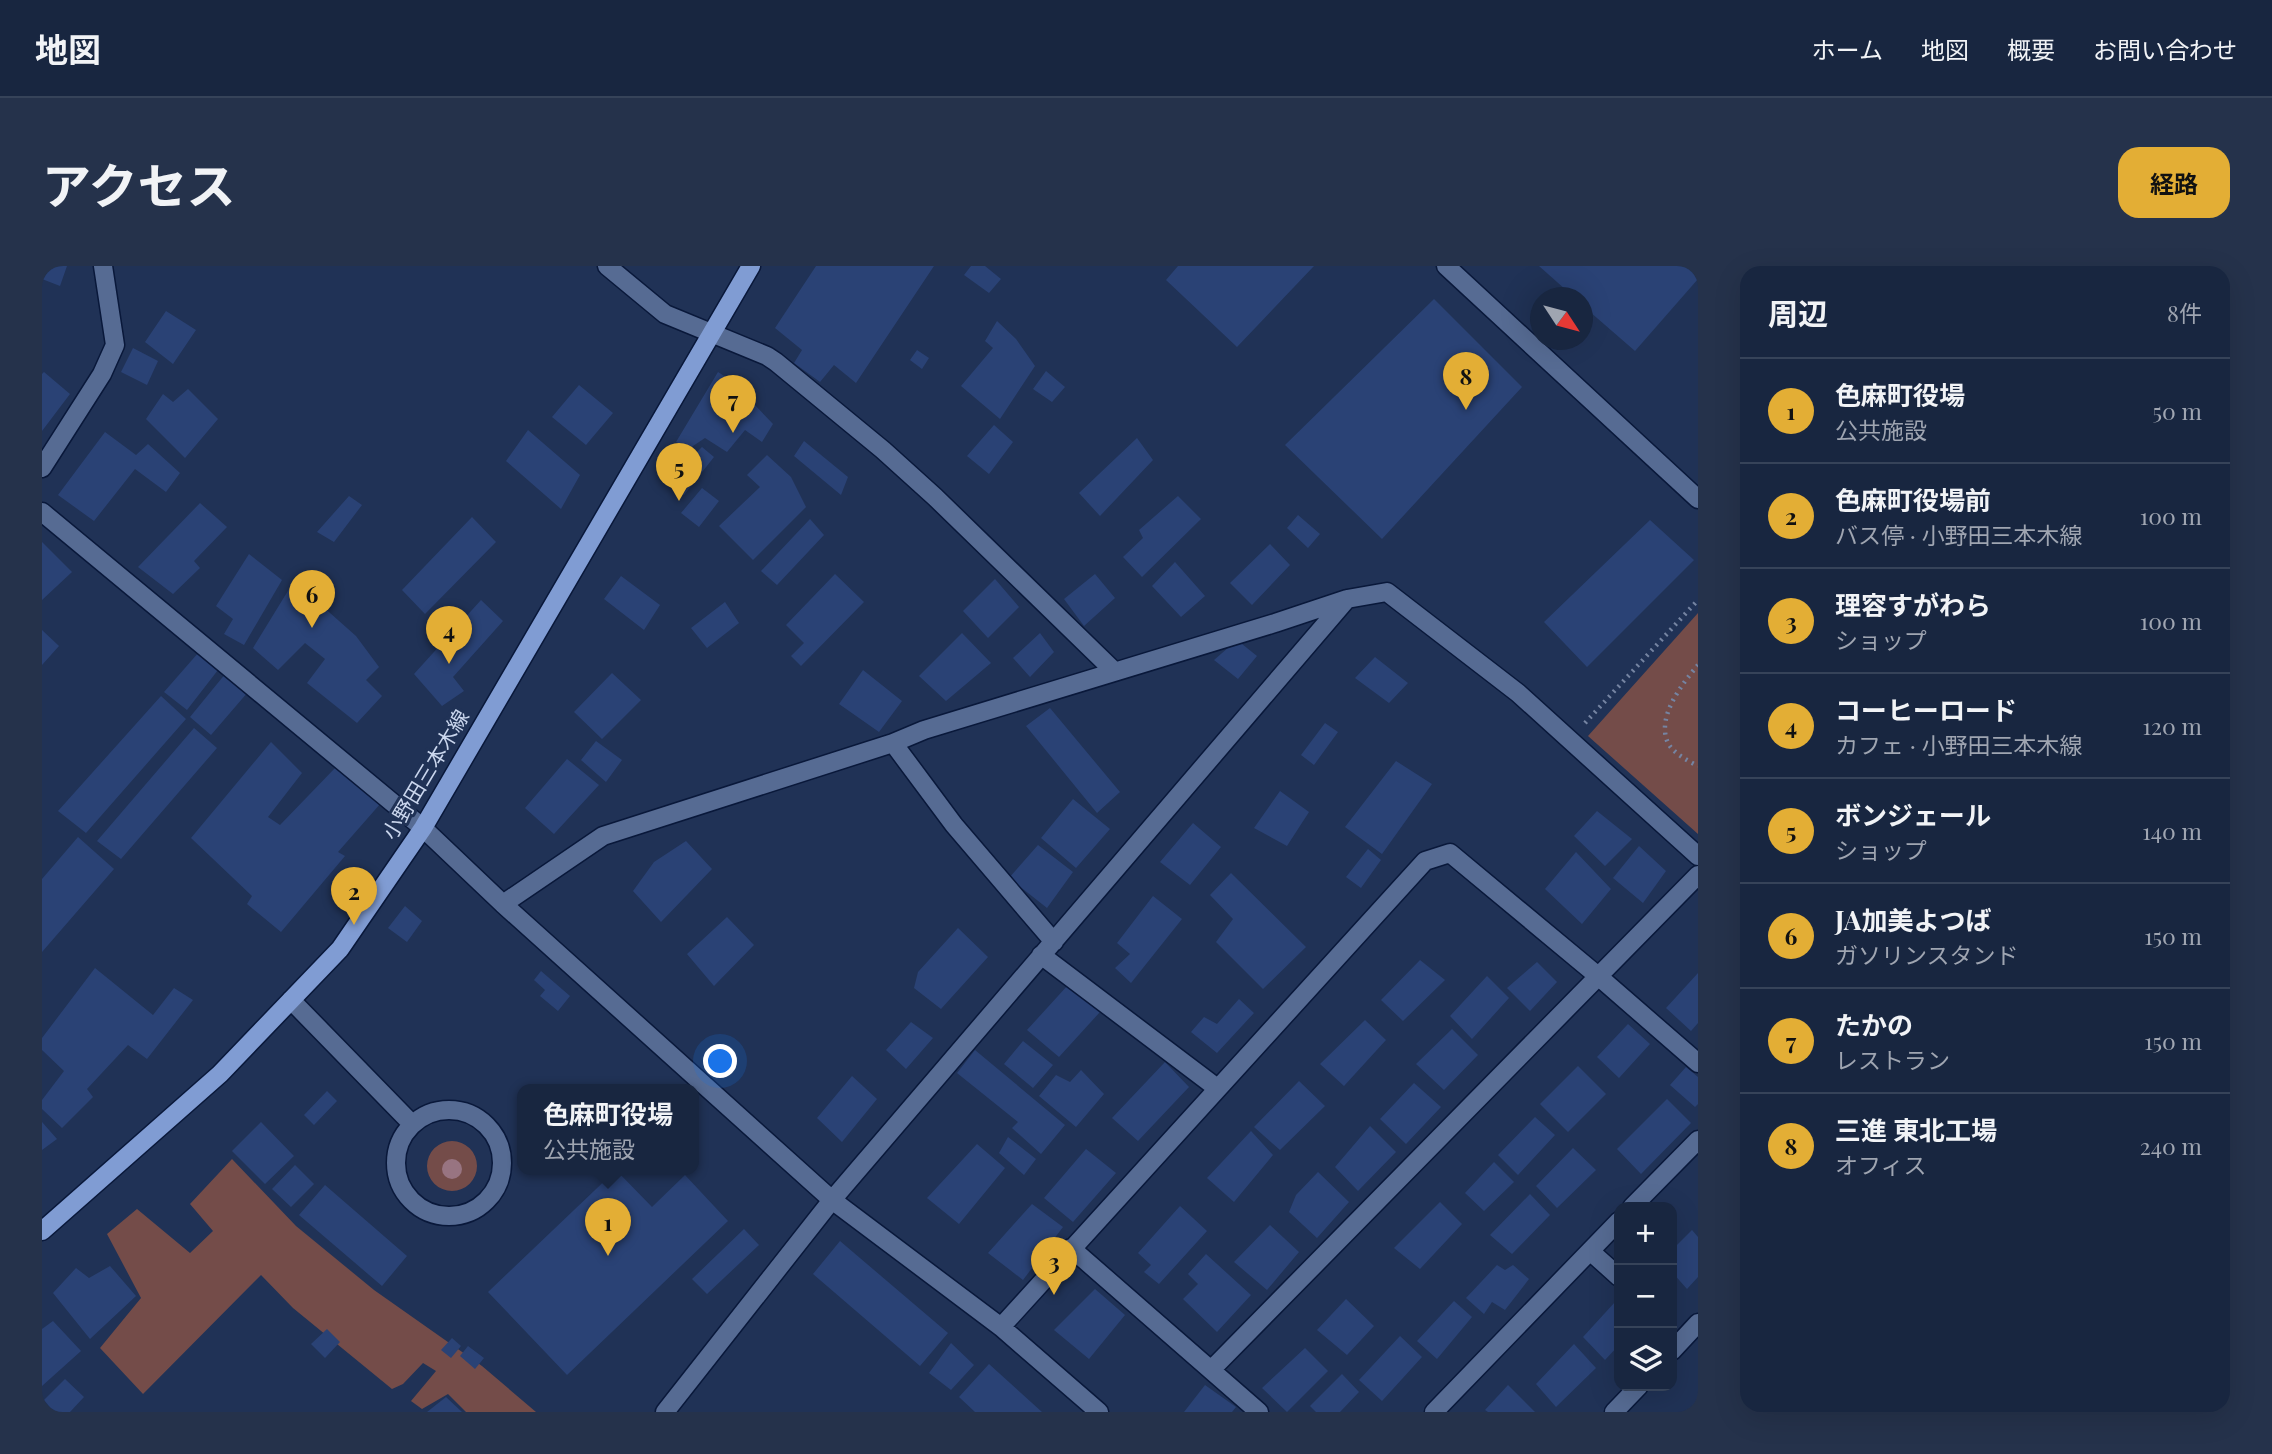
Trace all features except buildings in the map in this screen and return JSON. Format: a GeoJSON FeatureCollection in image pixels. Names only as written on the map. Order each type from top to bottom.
{"type":"FeatureCollection","features":[{"type":"Feature","properties":{"kind":"main road","name":"小野田三本木線"},"geometry":{"type":"LineString","coordinates":[[42,1231],[220,1074],[340,950],[423,828],[751,266]]}},
{"type":"Feature","properties":{"kind":"street"},"geometry":{"type":"LineString","coordinates":[[42,468],[102,374],[115,345],[103,266]]}},
{"type":"Feature","properties":{"kind":"street"},"geometry":{"type":"LineString","coordinates":[[607,266],[665,314],[767,356],[883,450],[935,497],[1114,671]]}},
{"type":"Feature","properties":{"kind":"street"},"geometry":{"type":"LineString","coordinates":[[1446,266],[1698,499]]}},
{"type":"Feature","properties":{"kind":"street"},"geometry":{"type":"LineString","coordinates":[[42,512],[423,828],[503,904],[832,1199],[1001,1327],[1099,1412]]}},
{"type":"Feature","properties":{"kind":"street"},"geometry":{"type":"LineString","coordinates":[[503,904],[603,836],[893,743],[924,730],[1275,624],[1347,599],[1387,592],[1518,693],[1698,856]]}},
{"type":"Feature","properties":{"kind":"street"},"geometry":{"type":"LineString","coordinates":[[665,1412],[832,1199],[1347,599]]}},
{"type":"Feature","properties":{"kind":"street"},"geometry":{"type":"LineString","coordinates":[[893,743],[1047,948],[1217,1088]]}},
{"type":"Feature","properties":{"kind":"street"},"geometry":{"type":"LineString","coordinates":[[1001,1327],[1424,861],[1450,853],[1698,1063]]}},
{"type":"Feature","properties":{"kind":"street"},"geometry":{"type":"LineString","coordinates":[[1211,1370],[1698,875]]}},
{"type":"Feature","properties":{"kind":"street"},"geometry":{"type":"LineString","coordinates":[[291,999],[412,1124]]}},
{"type":"Feature","properties":{"kind":"street"},"geometry":{"type":"LineString","coordinates":[[442,1110],[474,1116],[487,1126],[497,1139],[502,1155],[502,1171],[495,1189],[484,1203],[468,1213],[450,1217],[432,1214],[416,1206],[404,1192],[397,1175],[396,1157],[401,1139],[412,1124],[426,1115],[442,1110]]}},
{"type":"Feature","properties":{"kind":"street"},"geometry":{"type":"LineString","coordinates":[[1637,1202],[1698,1140]]}},
{"type":"Feature","properties":{"kind":"street"},"geometry":{"type":"LineString","coordinates":[[1434,1412],[1614,1226]]}},
{"type":"Feature","properties":{"kind":"street"},"geometry":{"type":"LineString","coordinates":[[1071,1248],[1259,1412]]}},
{"type":"Feature","properties":{"kind":"street"},"geometry":{"type":"LineString","coordinates":[[1590,1251],[1614,1273]]}},
{"type":"Feature","properties":{"kind":"street"},"geometry":{"type":"LineString","coordinates":[[1678,1332],[1698,1323]]}},
{"type":"Feature","properties":{"kind":"street"},"geometry":{"type":"LineString","coordinates":[[1614,1412],[1634,1391]]}},
{"type":"Feature","properties":{"kind":"path"},"geometry":{"type":"LineString","coordinates":[[1570,740],[1698,600]]}},
{"type":"Feature","properties":{"kind":"path"},"geometry":{"type":"LineString","coordinates":[[1698,665],[1679,691],[1664,729],[1669,745],[1686,760],[1698,766]]}},
{"type":"Feature","properties":{"kind":"shaded area"},"geometry":{"type":"Polygon","coordinates":[[[1698,613],[1698,834],[1588,736],[1698,613]]]}},
{"type":"Feature","properties":{"kind":"shaded area"},"geometry":{"type":"Polygon","coordinates":[[[452,1141],[470,1148],[477,1166],[470,1184],[452,1191],[434,1184],[427,1166],[434,1148],[452,1141]]]}},
{"type":"Feature","properties":{"kind":"shaded area"},"geometry":{"type":"Polygon","coordinates":[[[232,1159],[296,1226],[374,1290],[482,1366],[536,1412],[466,1412],[448,1394],[422,1409],[411,1401],[436,1371],[423,1363],[403,1384],[392,1389],[293,1308],[261,1275],[143,1394],[100,1348],[141,1298],[107,1234],[137,1209],[190,1253],[213,1231],[190,1204],[232,1159]]]}},
{"type":"Feature","properties":{"kind":"place","name":"三進 東北工場"},"geometry":{"type":"Point","coordinates":[1466,410]}},
{"type":"Feature","properties":{"kind":"place","name":"たかの"},"geometry":{"type":"Point","coordinates":[733,433]}},
{"type":"Feature","properties":{"kind":"place","name":"ボンジェール"},"geometry":{"type":"Point","coordinates":[679,501]}},
{"type":"Feature","properties":{"kind":"place","name":"JA加美よつば"},"geometry":{"type":"Point","coordinates":[312,628]}},
{"type":"Feature","properties":{"kind":"place","name":"コーヒーロード"},"geometry":{"type":"Point","coordinates":[449,664]}},
{"type":"Feature","properties":{"kind":"place","name":"色麻町役場前"},"geometry":{"type":"Point","coordinates":[354,925]}},
{"type":"Feature","properties":{"kind":"place","name":"色麻町役場"},"geometry":{"type":"Point","coordinates":[608,1256]}},
{"type":"Feature","properties":{"kind":"place","name":"理容すがわら"},"geometry":{"type":"Point","coordinates":[1054,1295]}}]}
